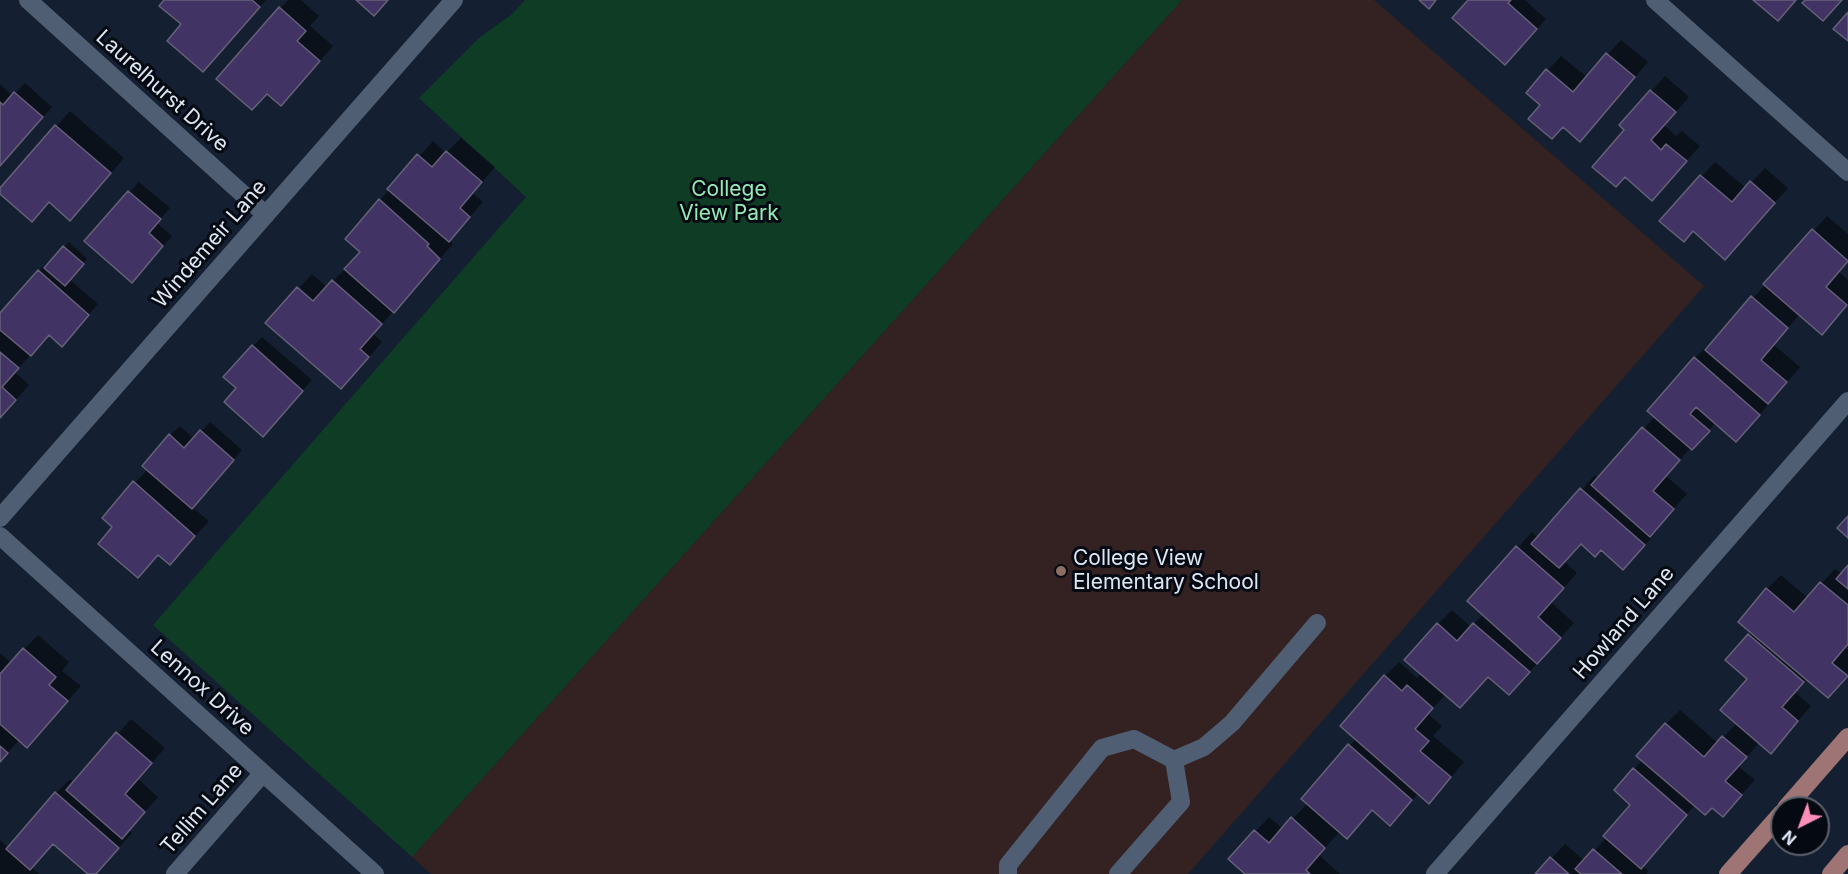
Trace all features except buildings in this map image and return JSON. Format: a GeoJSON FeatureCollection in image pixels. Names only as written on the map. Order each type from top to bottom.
{"type":"FeatureCollection","features":[{"type":"Feature","properties":{"kind":"main road"},"geometry":{"type":"LineString","coordinates":[[1796,796],[1848,737]]}},
{"type":"Feature","properties":{"kind":"main road"},"geometry":{"type":"LineString","coordinates":[[1728,874],[1770,827]]}},
{"type":"Feature","properties":{"kind":"main road"},"geometry":{"type":"LineString","coordinates":[[1831,874],[1848,854]]}},
{"type":"Feature","properties":{"kind":"street","name":"Laurelhurst Drive"},"geometry":{"type":"LineString","coordinates":[[28,0],[266,215]]}},
{"type":"Feature","properties":{"kind":"street","name":"Windemeir Lane"},"geometry":{"type":"LineString","coordinates":[[0,518],[454,0]]}},
{"type":"Feature","properties":{"kind":"street"},"geometry":{"type":"LineString","coordinates":[[1655,0],[1848,171]]}},
{"type":"Feature","properties":{"kind":"street","name":"Howland Lane"},"geometry":{"type":"LineString","coordinates":[[1435,874],[1848,401]]}},
{"type":"Feature","properties":{"kind":"street","name":"Lennox Drive"},"geometry":{"type":"LineString","coordinates":[[0,536],[375,874]]}},
{"type":"Feature","properties":{"kind":"street"},"geometry":{"type":"LineString","coordinates":[[1174,760],[1204,747],[1232,723],[1317,623]]}},
{"type":"Feature","properties":{"kind":"street"},"geometry":{"type":"LineString","coordinates":[[1008,874],[1008,865],[1102,748],[1134,739],[1174,760]]}},
{"type":"Feature","properties":{"kind":"street"},"geometry":{"type":"LineString","coordinates":[[1118,874],[1181,802],[1174,760]]}},
{"type":"Feature","properties":{"kind":"street","name":"Tellim Lane"},"geometry":{"type":"LineString","coordinates":[[175,874],[263,773]]}},
{"type":"Feature","properties":{"kind":"shaded area","name":"College View Elementary School"},"geometry":{"type":"Polygon","coordinates":[[[1182,0],[1374,0],[1704,286],[1188,874],[431,874],[412,857],[1182,0]]]}},
{"type":"Feature","properties":{"kind":"green space","name":"College View Park"},"geometry":{"type":"Polygon","coordinates":[[[525,0],[1182,0],[412,857],[153,625],[526,197],[419,98],[479,38],[511,15],[525,0]]]}},
{"type":"Feature","properties":{"kind":"place","name":"College View Elementary School"},"geometry":{"type":"Point","coordinates":[1061,571]}}]}
